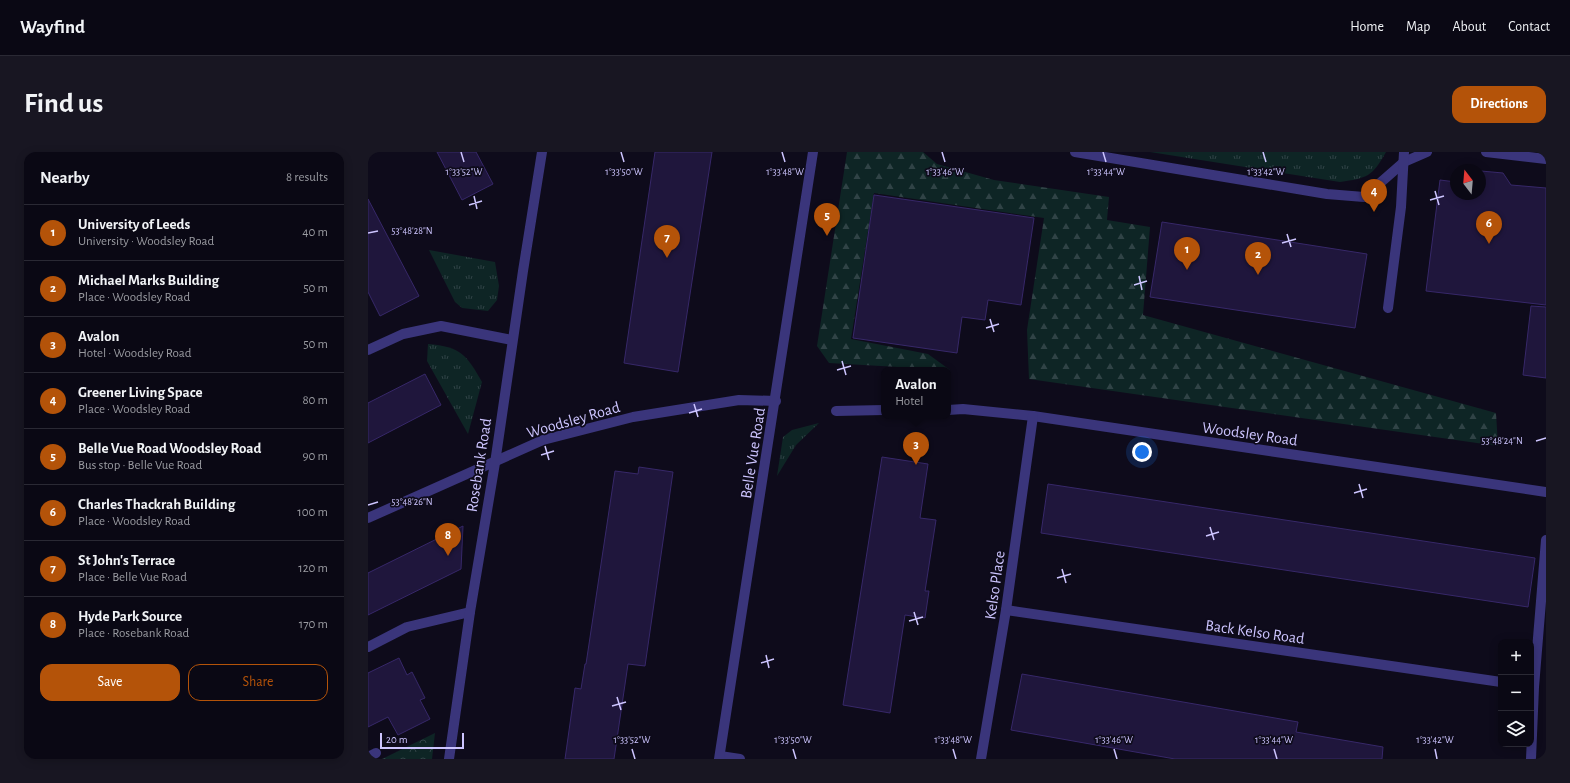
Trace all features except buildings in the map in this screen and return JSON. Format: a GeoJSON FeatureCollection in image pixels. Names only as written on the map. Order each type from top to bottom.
{"type":"FeatureCollection","features":[{"type":"Feature","properties":{"kind":"street","name":"Rosebank Road"},"geometry":{"type":"LineString","coordinates":[[449,759],[470,612],[495,463],[522,271],[542,152]]}},
{"type":"Feature","properties":{"kind":"street","name":"Belle Vue Road"},"geometry":{"type":"LineString","coordinates":[[720,757],[813,152]]}},
{"type":"Feature","properties":{"kind":"street"},"geometry":{"type":"LineString","coordinates":[[1075,152],[1327,194],[1364,197],[1404,157],[1427,152]]}},
{"type":"Feature","properties":{"kind":"street"},"geometry":{"type":"LineString","coordinates":[[1486,152],[1546,159]]}},
{"type":"Feature","properties":{"kind":"street"},"geometry":{"type":"LineString","coordinates":[[1388,308],[1401,207],[1404,157]]}},
{"type":"Feature","properties":{"kind":"street"},"geometry":{"type":"LineString","coordinates":[[368,350],[403,334],[441,326],[512,340]]}},
{"type":"Feature","properties":{"kind":"street","name":"Woodsley Road"},"geometry":{"type":"LineString","coordinates":[[368,518],[495,463],[543,440],[633,417],[739,400],[776,400]]}},
{"type":"Feature","properties":{"kind":"street","name":"Woodsley Road"},"geometry":{"type":"LineString","coordinates":[[951,410],[963,409],[1033,416],[1546,492]]}},
{"type":"Feature","properties":{"kind":"street"},"geometry":{"type":"LineString","coordinates":[[836,411],[881,410]]}},
{"type":"Feature","properties":{"kind":"street","name":"Kelso Place"},"geometry":{"type":"LineString","coordinates":[[982,759],[1006,610],[1033,416]]}},
{"type":"Feature","properties":{"kind":"street"},"geometry":{"type":"LineString","coordinates":[[1534,676],[1546,540]]}},
{"type":"Feature","properties":{"kind":"street","name":"Back Kelso Road"},"geometry":{"type":"LineString","coordinates":[[1006,610],[1498,682]]}},
{"type":"Feature","properties":{"kind":"street"},"geometry":{"type":"LineString","coordinates":[[368,647],[407,627],[470,612]]}},
{"type":"Feature","properties":{"kind":"street"},"geometry":{"type":"LineString","coordinates":[[1531,759],[1532,711]]}},
{"type":"Feature","properties":{"kind":"street"},"geometry":{"type":"LineString","coordinates":[[720,757],[740,759]]}},
{"type":"Feature","properties":{"kind":"green space"},"geometry":{"type":"Polygon","coordinates":[[[847,152],[923,152],[937,164],[994,180],[1109,197],[1107,220],[1150,227],[1143,315],[1496,413],[1498,446],[1029,379],[1027,330],[1044,218],[874,193],[851,339],[928,354],[946,367],[898,367],[829,363],[817,346],[847,152]]]}},
{"type":"Feature","properties":{"kind":"green space"},"geometry":{"type":"Polygon","coordinates":[[[1150,152],[1386,152],[1377,167],[1368,175],[1357,179],[1340,182],[1150,152]]]}},
{"type":"Feature","properties":{"kind":"green space"},"geometry":{"type":"Polygon","coordinates":[[[429,250],[495,262],[499,286],[497,300],[488,311],[462,308],[455,302],[429,250]]]}},
{"type":"Feature","properties":{"kind":"green space"},"geometry":{"type":"Polygon","coordinates":[[[428,344],[448,347],[467,358],[482,382],[468,434],[427,361],[428,344]]]}},
{"type":"Feature","properties":{"kind":"green space"},"geometry":{"type":"Polygon","coordinates":[[[819,423],[796,445],[777,476],[783,437],[792,430],[819,423]]]}},
{"type":"Feature","properties":{"kind":"green space"},"geometry":{"type":"Polygon","coordinates":[[[435,733],[432,759],[382,759],[435,733]]]}},
{"type":"Feature","properties":{"kind":"place","name":"Greener Living Space"},"geometry":{"type":"Point","coordinates":[1374,212]}},
{"type":"Feature","properties":{"kind":"place","name":"Belle Vue Road Woodsley Road"},"geometry":{"type":"Point","coordinates":[827,236]}},
{"type":"Feature","properties":{"kind":"place","name":"Charles Thackrah Building"},"geometry":{"type":"Point","coordinates":[1489,244]}},
{"type":"Feature","properties":{"kind":"place","name":"St John's Terrace"},"geometry":{"type":"Point","coordinates":[667,258]}},
{"type":"Feature","properties":{"kind":"place","name":"University of Leeds"},"geometry":{"type":"Point","coordinates":[1187,270]}},
{"type":"Feature","properties":{"kind":"place","name":"Michael Marks Building"},"geometry":{"type":"Point","coordinates":[1258,275]}},
{"type":"Feature","properties":{"kind":"place","name":"Avalon"},"geometry":{"type":"Point","coordinates":[916,465]}},
{"type":"Feature","properties":{"kind":"place","name":"Hyde Park Source"},"geometry":{"type":"Point","coordinates":[448,556]}}]}
